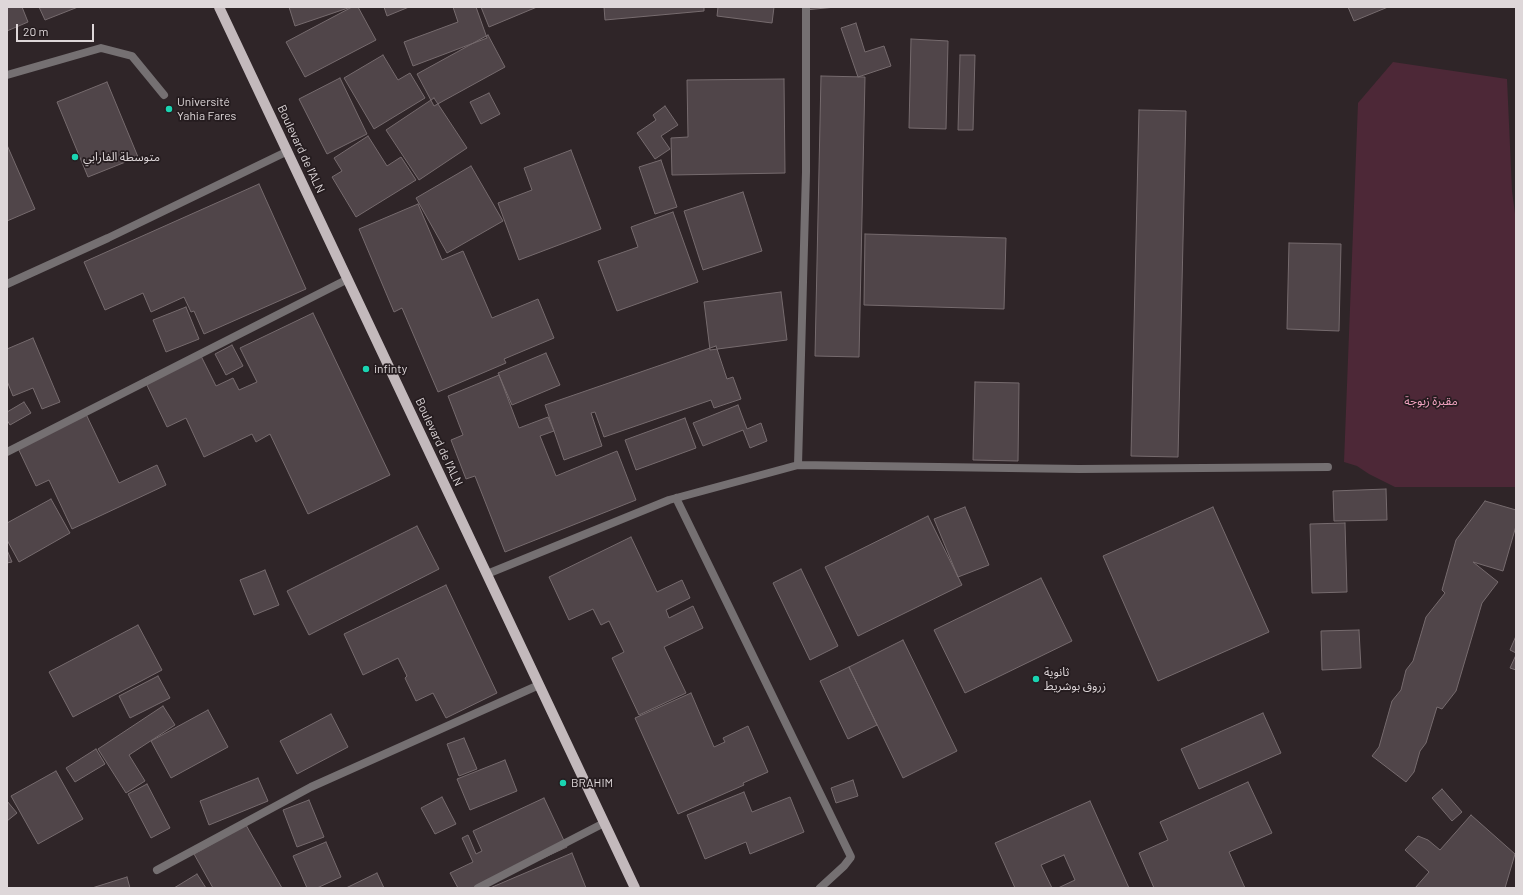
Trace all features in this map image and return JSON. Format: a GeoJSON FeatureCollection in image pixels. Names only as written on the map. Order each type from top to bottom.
{"type":"FeatureCollection","features":[{"type":"Feature","properties":{"kind":"main road","name":"Boulevard de l'ALN"},"geometry":{"type":"LineString","coordinates":[[219,7],[635,888]]}},
{"type":"Feature","properties":{"kind":"street"},"geometry":{"type":"LineString","coordinates":[[798,465],[806,172],[806,7]]}},
{"type":"Feature","properties":{"kind":"street"},"geometry":{"type":"LineString","coordinates":[[7,75],[100,48],[132,56],[164,95]]}},
{"type":"Feature","properties":{"kind":"street"},"geometry":{"type":"LineString","coordinates":[[7,284],[108,238],[288,151]]}},
{"type":"Feature","properties":{"kind":"street"},"geometry":{"type":"LineString","coordinates":[[7,452],[348,279]]}},
{"type":"Feature","properties":{"kind":"street"},"geometry":{"type":"LineString","coordinates":[[487,574],[676,498],[798,465],[1079,468],[1328,467]]}},
{"type":"Feature","properties":{"kind":"street"},"geometry":{"type":"LineString","coordinates":[[676,498],[851,857],[844,866],[820,888]]}},
{"type":"Feature","properties":{"kind":"street"},"geometry":{"type":"LineString","coordinates":[[157,870],[311,787],[539,685]]}},
{"type":"Feature","properties":{"kind":"street"},"geometry":{"type":"LineString","coordinates":[[478,888],[604,823]]}},
{"type":"Feature","properties":{"kind":"green space","name":"مقبرة زبوجة"},"geometry":{"type":"Polygon","coordinates":[[[1393,62],[1507,79],[1512,191],[1516,221],[1516,487],[1395,487],[1357,466],[1344,462],[1358,103],[1393,62]]]}},
{"type":"Feature","properties":{"kind":"building"},"geometry":{"type":"Polygon","coordinates":[[[7,7],[22,7],[28,22],[7,31],[7,7]]]}},
{"type":"Feature","properties":{"kind":"building"},"geometry":{"type":"Polygon","coordinates":[[[39,7],[78,7],[45,20],[39,7]]]}},
{"type":"Feature","properties":{"kind":"building"},"geometry":{"type":"Polygon","coordinates":[[[289,7],[351,7],[295,26],[289,7]]]}},
{"type":"Feature","properties":{"kind":"building"},"geometry":{"type":"Polygon","coordinates":[[[352,7],[358,7],[376,40],[305,77],[286,42],[352,7]]]}},
{"type":"Feature","properties":{"kind":"building"},"geometry":{"type":"Polygon","coordinates":[[[384,7],[409,7],[387,16],[384,7]]]}},
{"type":"Feature","properties":{"kind":"building"},"geometry":{"type":"Polygon","coordinates":[[[453,7],[476,7],[487,38],[413,66],[404,42],[458,22],[453,7]]]}},
{"type":"Feature","properties":{"kind":"building"},"geometry":{"type":"Polygon","coordinates":[[[481,7],[537,7],[489,27],[481,7]]]}},
{"type":"Feature","properties":{"kind":"building"},"geometry":{"type":"Polygon","coordinates":[[[604,7],[704,7],[704,11],[605,20],[604,7]]]}},
{"type":"Feature","properties":{"kind":"building"},"geometry":{"type":"Polygon","coordinates":[[[718,7],[774,7],[772,23],[717,16],[718,7]]]}},
{"type":"Feature","properties":{"kind":"building"},"geometry":{"type":"Polygon","coordinates":[[[805,7],[836,7],[805,10],[805,7]]]}},
{"type":"Feature","properties":{"kind":"building"},"geometry":{"type":"Polygon","coordinates":[[[1348,7],[1388,7],[1354,21],[1348,7]]]}},
{"type":"Feature","properties":{"kind":"building"},"geometry":{"type":"Polygon","coordinates":[[[856,23],[865,52],[884,46],[891,66],[858,77],[841,28],[856,23]]]}},
{"type":"Feature","properties":{"kind":"building"},"geometry":{"type":"Polygon","coordinates":[[[488,35],[505,67],[434,106],[417,74],[488,35]]]}},
{"type":"Feature","properties":{"kind":"building"},"geometry":{"type":"Polygon","coordinates":[[[911,39],[948,41],[946,129],[909,128],[911,39]]]}},
{"type":"Feature","properties":{"kind":"building"},"geometry":{"type":"Polygon","coordinates":[[[383,55],[398,80],[410,73],[425,98],[374,129],[344,78],[383,55]]]}},
{"type":"Feature","properties":{"kind":"building"},"geometry":{"type":"Polygon","coordinates":[[[960,55],[975,55],[973,130],[958,130],[960,55]]]}},
{"type":"Feature","properties":{"kind":"building"},"geometry":{"type":"Polygon","coordinates":[[[821,76],[865,77],[859,357],[815,356],[821,76]]]}},
{"type":"Feature","properties":{"kind":"building"},"geometry":{"type":"Polygon","coordinates":[[[340,78],[367,134],[327,154],[299,99],[340,78]]]}},
{"type":"Feature","properties":{"kind":"building"},"geometry":{"type":"Polygon","coordinates":[[[784,79],[785,173],[672,175],[671,138],[688,137],[687,80],[784,79]]]}},
{"type":"Feature","properties":{"kind":"building"},"geometry":{"type":"Polygon","coordinates":[[[107,82],[138,157],[88,177],[57,102],[107,82]]]}},
{"type":"Feature","properties":{"kind":"building"},"geometry":{"type":"Polygon","coordinates":[[[489,93],[500,114],[481,124],[470,102],[489,93]]]}},
{"type":"Feature","properties":{"kind":"building"},"geometry":{"type":"Polygon","coordinates":[[[434,98],[467,148],[419,180],[386,130],[434,98]]]}},
{"type":"Feature","properties":{"kind":"building"},"geometry":{"type":"Polygon","coordinates":[[[665,106],[678,125],[661,136],[670,149],[655,159],[637,133],[656,120],[653,115],[665,106]]]}},
{"type":"Feature","properties":{"kind":"building"},"geometry":{"type":"Polygon","coordinates":[[[1139,110],[1186,111],[1178,457],[1131,456],[1139,110]]]}},
{"type":"Feature","properties":{"kind":"building"},"geometry":{"type":"Polygon","coordinates":[[[368,136],[387,166],[401,157],[416,180],[356,217],[332,177],[342,171],[334,158],[368,136]]]}},
{"type":"Feature","properties":{"kind":"building"},"geometry":{"type":"Polygon","coordinates":[[[7,145],[35,209],[7,221],[7,145]]]}},
{"type":"Feature","properties":{"kind":"building"},"geometry":{"type":"Polygon","coordinates":[[[571,150],[601,229],[519,260],[498,203],[532,190],[524,168],[571,150]]]}},
{"type":"Feature","properties":{"kind":"building"},"geometry":{"type":"Polygon","coordinates":[[[661,160],[677,207],[655,214],[639,167],[661,160]]]}},
{"type":"Feature","properties":{"kind":"building"},"geometry":{"type":"Polygon","coordinates":[[[471,166],[503,221],[447,253],[416,198],[471,166]]]}},
{"type":"Feature","properties":{"kind":"building"},"geometry":{"type":"Polygon","coordinates":[[[259,184],[306,289],[204,334],[194,311],[191,312],[184,297],[151,312],[143,293],[105,310],[84,262],[259,184]]]}},
{"type":"Feature","properties":{"kind":"building"},"geometry":{"type":"Polygon","coordinates":[[[743,192],[762,251],[703,270],[684,211],[743,192]]]}},
{"type":"Feature","properties":{"kind":"building"},"geometry":{"type":"Polygon","coordinates":[[[418,204],[442,260],[463,251],[492,318],[538,299],[554,338],[504,359],[506,363],[438,392],[402,308],[394,312],[359,229],[418,204]]]}},
{"type":"Feature","properties":{"kind":"building"},"geometry":{"type":"Polygon","coordinates":[[[673,212],[698,282],[617,311],[598,261],[638,247],[631,227],[673,212]]]}},
{"type":"Feature","properties":{"kind":"building"},"geometry":{"type":"Polygon","coordinates":[[[865,234],[1006,238],[1004,309],[864,305],[865,234]]]}},
{"type":"Feature","properties":{"kind":"building"},"geometry":{"type":"Polygon","coordinates":[[[1289,243],[1341,244],[1339,331],[1287,329],[1289,243]]]}},
{"type":"Feature","properties":{"kind":"building"},"geometry":{"type":"Polygon","coordinates":[[[781,292],[787,340],[710,350],[704,302],[781,292]]]}},
{"type":"Feature","properties":{"kind":"building"},"geometry":{"type":"Polygon","coordinates":[[[186,307],[199,339],[166,352],[153,320],[186,307]]]}},
{"type":"Feature","properties":{"kind":"building"},"geometry":{"type":"Polygon","coordinates":[[[313,313],[390,475],[308,514],[270,434],[256,442],[252,434],[204,457],[186,418],[167,427],[144,379],[199,352],[216,386],[233,378],[239,390],[257,382],[240,348],[313,313]]]}},
{"type":"Feature","properties":{"kind":"building"},"geometry":{"type":"Polygon","coordinates":[[[33,338],[60,402],[42,409],[33,388],[13,396],[7,381],[7,349],[33,338]]]}},
{"type":"Feature","properties":{"kind":"building"},"geometry":{"type":"Polygon","coordinates":[[[232,345],[243,366],[226,375],[215,354],[232,345]]]}},
{"type":"Feature","properties":{"kind":"building"},"geometry":{"type":"Polygon","coordinates":[[[716,346],[727,379],[733,377],[741,399],[714,408],[711,400],[604,437],[595,412],[591,413],[602,446],[564,460],[545,405],[716,346]]]}},
{"type":"Feature","properties":{"kind":"building"},"geometry":{"type":"Polygon","coordinates":[[[546,353],[560,385],[512,405],[498,373],[546,353]]]}},
{"type":"Feature","properties":{"kind":"building"},"geometry":{"type":"Polygon","coordinates":[[[499,375],[519,428],[548,417],[554,431],[540,436],[556,476],[617,451],[636,500],[505,552],[475,476],[466,479],[451,440],[463,435],[448,396],[499,375]]]}},
{"type":"Feature","properties":{"kind":"building"},"geometry":{"type":"Polygon","coordinates":[[[975,382],[1019,383],[1018,461],[973,460],[975,382]]]}},
{"type":"Feature","properties":{"kind":"building"},"geometry":{"type":"Polygon","coordinates":[[[24,402],[31,413],[10,425],[7,420],[7,412],[24,402]]]}},
{"type":"Feature","properties":{"kind":"building"},"geometry":{"type":"Polygon","coordinates":[[[738,405],[747,429],[761,423],[767,441],[750,448],[743,430],[703,446],[693,423],[738,405]]]}},
{"type":"Feature","properties":{"kind":"building"},"geometry":{"type":"Polygon","coordinates":[[[85,412],[119,483],[157,465],[166,485],[72,529],[49,480],[36,486],[16,444],[85,412]]]}},
{"type":"Feature","properties":{"kind":"building"},"geometry":{"type":"Polygon","coordinates":[[[685,418],[696,448],[636,470],[625,440],[685,418]]]}},
{"type":"Feature","properties":{"kind":"building"},"geometry":{"type":"Polygon","coordinates":[[[1386,489],[1387,520],[1334,521],[1333,491],[1386,489]]]}},
{"type":"Feature","properties":{"kind":"building"},"geometry":{"type":"Polygon","coordinates":[[[51,499],[70,533],[19,562],[7,540],[7,523],[51,499]]]}},
{"type":"Feature","properties":{"kind":"building"},"geometry":{"type":"Polygon","coordinates":[[[1485,501],[1516,510],[1516,526],[1503,571],[1473,562],[1498,582],[1482,603],[1456,691],[1442,709],[1437,707],[1426,743],[1420,751],[1414,772],[1406,782],[1372,756],[1379,747],[1392,701],[1401,690],[1406,670],[1413,661],[1426,617],[1445,593],[1442,590],[1456,540],[1485,501]]]}},
{"type":"Feature","properties":{"kind":"building"},"geometry":{"type":"Polygon","coordinates":[[[965,507],[989,565],[958,577],[934,519],[965,507]]]}},
{"type":"Feature","properties":{"kind":"building"},"geometry":{"type":"Polygon","coordinates":[[[1213,507],[1269,632],[1158,681],[1103,556],[1213,507]]]}},
{"type":"Feature","properties":{"kind":"building"},"geometry":{"type":"Polygon","coordinates":[[[928,516],[962,585],[858,636],[825,567],[928,516]]]}},
{"type":"Feature","properties":{"kind":"building"},"geometry":{"type":"Polygon","coordinates":[[[1345,523],[1347,592],[1312,593],[1310,524],[1345,523]]]}},
{"type":"Feature","properties":{"kind":"building"},"geometry":{"type":"Polygon","coordinates":[[[417,526],[439,569],[309,635],[287,591],[417,526]]]}},
{"type":"Feature","properties":{"kind":"building"},"geometry":{"type":"Polygon","coordinates":[[[631,537],[657,592],[682,580],[690,598],[666,610],[669,618],[693,606],[703,628],[664,647],[686,693],[639,715],[612,658],[624,652],[609,621],[601,625],[593,609],[569,620],[549,577],[631,537]]]}},
{"type":"Feature","properties":{"kind":"building"},"geometry":{"type":"Polygon","coordinates":[[[7,550],[12,562],[7,563],[7,550]]]}},
{"type":"Feature","properties":{"kind":"building"},"geometry":{"type":"Polygon","coordinates":[[[801,569],[838,646],[810,660],[773,583],[801,569]]]}},
{"type":"Feature","properties":{"kind":"building"},"geometry":{"type":"Polygon","coordinates":[[[265,570],[279,605],[254,615],[240,580],[265,570]]]}},
{"type":"Feature","properties":{"kind":"building"},"geometry":{"type":"Polygon","coordinates":[[[1041,578],[1072,641],[965,693],[934,630],[1041,578]]]}},
{"type":"Feature","properties":{"kind":"building"},"geometry":{"type":"Polygon","coordinates":[[[446,585],[497,693],[446,718],[433,693],[416,701],[405,678],[407,676],[398,658],[363,675],[344,634],[446,585]]]}},
{"type":"Feature","properties":{"kind":"building"},"geometry":{"type":"Polygon","coordinates":[[[138,625],[162,670],[73,717],[49,672],[138,625]]]}},
{"type":"Feature","properties":{"kind":"building"},"geometry":{"type":"Polygon","coordinates":[[[1359,630],[1361,668],[1322,670],[1321,631],[1359,630]]]}},
{"type":"Feature","properties":{"kind":"building"},"geometry":{"type":"Polygon","coordinates":[[[1516,636],[1516,653],[1510,650],[1516,636]]]}},
{"type":"Feature","properties":{"kind":"building"},"geometry":{"type":"Polygon","coordinates":[[[903,640],[957,751],[903,778],[849,667],[903,640]]]}},
{"type":"Feature","properties":{"kind":"building"},"geometry":{"type":"Polygon","coordinates":[[[1516,655],[1516,670],[1510,668],[1516,655]]]}},
{"type":"Feature","properties":{"kind":"building"},"geometry":{"type":"Polygon","coordinates":[[[849,667],[877,725],[848,739],[820,681],[849,667]]]}},
{"type":"Feature","properties":{"kind":"building"},"geometry":{"type":"Polygon","coordinates":[[[158,676],[170,698],[130,718],[119,696],[158,676]]]}},
{"type":"Feature","properties":{"kind":"building"},"geometry":{"type":"Polygon","coordinates":[[[691,693],[714,747],[725,742],[723,738],[748,726],[768,772],[743,783],[744,785],[678,814],[635,718],[691,693]]]}},
{"type":"Feature","properties":{"kind":"building"},"geometry":{"type":"Polygon","coordinates":[[[163,706],[175,725],[129,755],[145,781],[126,793],[98,749],[163,706]]]}},
{"type":"Feature","properties":{"kind":"building"},"geometry":{"type":"Polygon","coordinates":[[[208,710],[228,747],[171,778],[151,741],[208,710]]]}},
{"type":"Feature","properties":{"kind":"building"},"geometry":{"type":"Polygon","coordinates":[[[1263,713],[1281,753],[1199,789],[1181,749],[1263,713]]]}},
{"type":"Feature","properties":{"kind":"building"},"geometry":{"type":"Polygon","coordinates":[[[331,714],[348,747],[297,774],[280,741],[331,714]]]}},
{"type":"Feature","properties":{"kind":"building"},"geometry":{"type":"Polygon","coordinates":[[[464,738],[477,769],[459,776],[447,744],[464,738]]]}},
{"type":"Feature","properties":{"kind":"building"},"geometry":{"type":"Polygon","coordinates":[[[96,749],[105,764],[75,782],[66,768],[96,749]]]}},
{"type":"Feature","properties":{"kind":"building"},"geometry":{"type":"Polygon","coordinates":[[[505,760],[517,791],[470,810],[457,779],[505,760]]]}},
{"type":"Feature","properties":{"kind":"building"},"geometry":{"type":"Polygon","coordinates":[[[56,771],[83,819],[38,844],[11,796],[56,771]]]}},
{"type":"Feature","properties":{"kind":"building"},"geometry":{"type":"Polygon","coordinates":[[[258,778],[268,801],[209,825],[200,801],[258,778]]]}},
{"type":"Feature","properties":{"kind":"building"},"geometry":{"type":"Polygon","coordinates":[[[853,780],[858,796],[836,803],[831,788],[853,780]]]}},
{"type":"Feature","properties":{"kind":"building"},"geometry":{"type":"Polygon","coordinates":[[[1248,782],[1272,833],[1229,852],[1245,888],[1154,888],[1139,853],[1168,840],[1160,822],[1248,782]]]}},
{"type":"Feature","properties":{"kind":"building"},"geometry":{"type":"Polygon","coordinates":[[[147,784],[170,828],[151,838],[128,794],[147,784]]]}},
{"type":"Feature","properties":{"kind":"building"},"geometry":{"type":"Polygon","coordinates":[[[1442,789],[1462,812],[1452,821],[1432,798],[1442,789]]]}},
{"type":"Feature","properties":{"kind":"building"},"geometry":{"type":"Polygon","coordinates":[[[744,792],[752,812],[790,797],[804,832],[750,854],[746,842],[705,859],[687,815],[744,792]]]}},
{"type":"Feature","properties":{"kind":"building"},"geometry":{"type":"Polygon","coordinates":[[[442,797],[456,824],[435,834],[421,808],[442,797]]]}},
{"type":"Feature","properties":{"kind":"building"},"geometry":{"type":"Polygon","coordinates":[[[544,798],[567,847],[477,888],[458,888],[450,873],[473,862],[462,838],[468,835],[476,854],[482,851],[473,831],[544,798]]]}},
{"type":"Feature","properties":{"kind":"building"},"geometry":{"type":"Polygon","coordinates":[[[309,800],[324,837],[297,847],[283,810],[309,800]]]}},
{"type":"Feature","properties":{"kind":"building"},"geometry":{"type":"Polygon","coordinates":[[[7,801],[17,813],[7,821],[7,801]]]}},
{"type":"Feature","properties":{"kind":"building"},"geometry":{"type":"Polygon","coordinates":[[[1090,801],[1129,888],[1015,888],[995,843],[1090,801]]]}},
{"type":"Feature","properties":{"kind":"building"},"geometry":{"type":"Polygon","coordinates":[[[1471,815],[1515,854],[1505,888],[1415,888],[1429,872],[1405,850],[1418,836],[1428,840],[1440,850],[1471,815]]]}},
{"type":"Feature","properties":{"kind":"building"},"geometry":{"type":"Polygon","coordinates":[[[246,825],[282,888],[213,888],[194,854],[246,825]]]}},
{"type":"Feature","properties":{"kind":"building"},"geometry":{"type":"Polygon","coordinates":[[[326,842],[341,877],[317,888],[307,888],[293,856],[326,842]]]}},
{"type":"Feature","properties":{"kind":"building"},"geometry":{"type":"Polygon","coordinates":[[[572,853],[586,888],[490,888],[572,853]]]}},
{"type":"Feature","properties":{"kind":"building"},"geometry":{"type":"Polygon","coordinates":[[[1064,855],[1075,880],[1058,888],[1052,888],[1041,865],[1064,855]]]}},
{"type":"Feature","properties":{"kind":"building"},"geometry":{"type":"Polygon","coordinates":[[[377,873],[384,888],[346,888],[377,873]]]}},
{"type":"Feature","properties":{"kind":"building"},"geometry":{"type":"Polygon","coordinates":[[[197,874],[206,888],[174,888],[197,874]]]}},
{"type":"Feature","properties":{"kind":"building"},"geometry":{"type":"Polygon","coordinates":[[[127,877],[130,888],[92,888],[127,877]]]}},
{"type":"Feature","properties":{"kind":"place","name":"Université Yahia Fares"},"geometry":{"type":"Point","coordinates":[169,109]}},
{"type":"Feature","properties":{"kind":"place","name":"متوسطة الفارابي"},"geometry":{"type":"Point","coordinates":[75,157]}},
{"type":"Feature","properties":{"kind":"place","name":"infinty"},"geometry":{"type":"Point","coordinates":[366,369]}},
{"type":"Feature","properties":{"kind":"place","name":"ثانوية زروق بوشريط"},"geometry":{"type":"Point","coordinates":[1036,679]}},
{"type":"Feature","properties":{"kind":"place","name":"BRAHIM"},"geometry":{"type":"Point","coordinates":[563,783]}}]}
